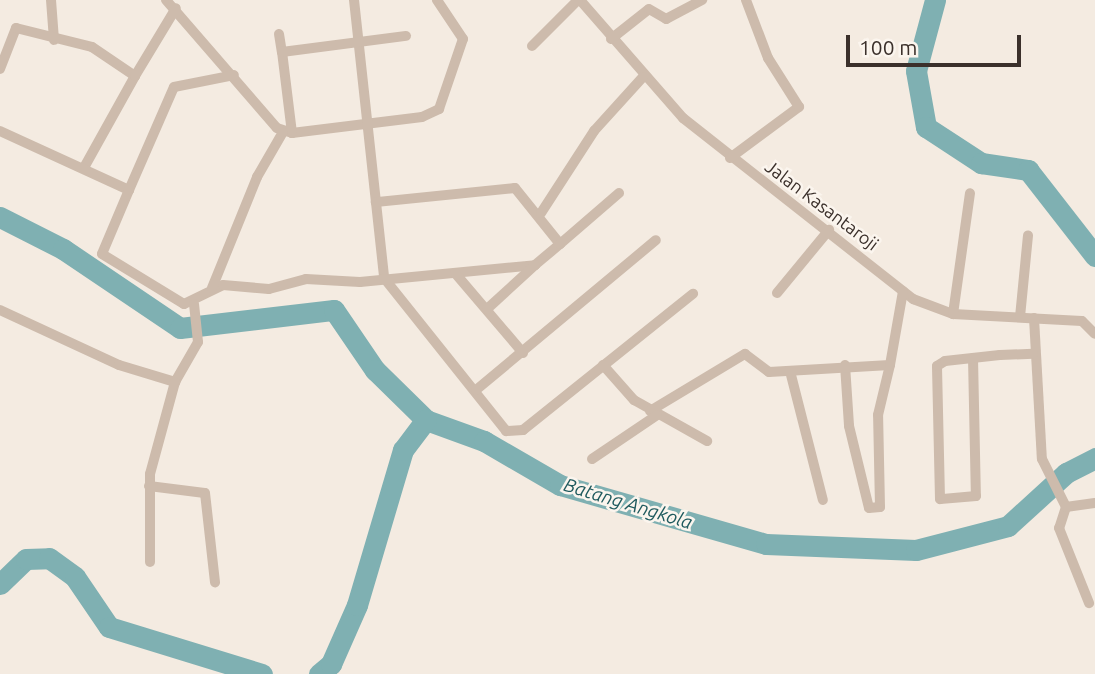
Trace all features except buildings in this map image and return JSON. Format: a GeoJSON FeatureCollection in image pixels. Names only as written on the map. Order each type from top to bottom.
{"type":"FeatureCollection","features":[{"type":"Feature","properties":{"kind":"street"},"geometry":{"type":"LineString","coordinates":[[51,0],[54,40]]}},
{"type":"Feature","properties":{"kind":"street"},"geometry":{"type":"LineString","coordinates":[[166,0],[288,133]]}},
{"type":"Feature","properties":{"kind":"street"},"geometry":{"type":"LineString","coordinates":[[354,0],[384,278],[476,390],[506,431],[515,434],[693,294]]}},
{"type":"Feature","properties":{"kind":"street"},"geometry":{"type":"LineString","coordinates":[[288,133],[428,116],[440,106],[463,39],[436,0]]}},
{"type":"Feature","properties":{"kind":"street"},"geometry":{"type":"LineString","coordinates":[[532,46],[579,0]]}},
{"type":"Feature","properties":{"kind":"street","name":"Jalan Kasantaroji"},"geometry":{"type":"LineString","coordinates":[[579,0],[643,77],[730,158],[829,230],[903,291],[953,314],[1084,321],[1095,334]]}},
{"type":"Feature","properties":{"kind":"street"},"geometry":{"type":"LineString","coordinates":[[611,38],[652,5],[666,19],[702,0]]}},
{"type":"Feature","properties":{"kind":"street"},"geometry":{"type":"LineString","coordinates":[[730,158],[799,107],[768,58],[746,0]]}},
{"type":"Feature","properties":{"kind":"street"},"geometry":{"type":"LineString","coordinates":[[85,166],[176,8]]}},
{"type":"Feature","properties":{"kind":"street"},"geometry":{"type":"LineString","coordinates":[[0,69],[16,28],[54,40],[92,47],[135,76]]}},
{"type":"Feature","properties":{"kind":"street"},"geometry":{"type":"LineString","coordinates":[[234,75],[174,87],[102,254],[180,303],[194,304],[212,288],[257,177],[288,133],[279,33]]}},
{"type":"Feature","properties":{"kind":"street"},"geometry":{"type":"LineString","coordinates":[[282,52],[406,36]]}},
{"type":"Feature","properties":{"kind":"street"},"geometry":{"type":"LineString","coordinates":[[541,213],[594,131],[643,77]]}},
{"type":"Feature","properties":{"kind":"street"},"geometry":{"type":"LineString","coordinates":[[0,131],[85,166],[129,190]]}},
{"type":"Feature","properties":{"kind":"street"},"geometry":{"type":"LineString","coordinates":[[376,202],[509,187],[521,190],[541,213],[560,244]]}},
{"type":"Feature","properties":{"kind":"street"},"geometry":{"type":"LineString","coordinates":[[487,309],[619,193]]}},
{"type":"Feature","properties":{"kind":"street"},"geometry":{"type":"LineString","coordinates":[[953,314],[970,193]]}},
{"type":"Feature","properties":{"kind":"street"},"geometry":{"type":"LineString","coordinates":[[777,293],[829,230]]}},
{"type":"Feature","properties":{"kind":"street"},"geometry":{"type":"LineString","coordinates":[[1020,317],[1028,235]]}},
{"type":"Feature","properties":{"kind":"street"},"geometry":{"type":"LineString","coordinates":[[476,390],[656,240]]}},
{"type":"Feature","properties":{"kind":"street"},"geometry":{"type":"LineString","coordinates":[[212,288],[455,273],[535,265]]}},
{"type":"Feature","properties":{"kind":"street"},"geometry":{"type":"LineString","coordinates":[[455,273],[523,353]]}},
{"type":"Feature","properties":{"kind":"street"},"geometry":{"type":"LineString","coordinates":[[845,365],[849,426],[869,509],[880,507],[878,415],[903,291]]}},
{"type":"Feature","properties":{"kind":"street"},"geometry":{"type":"LineString","coordinates":[[150,562],[149,486],[175,382],[198,339],[194,304]]}},
{"type":"Feature","properties":{"kind":"street"},"geometry":{"type":"LineString","coordinates":[[0,310],[120,365],[175,382]]}},
{"type":"Feature","properties":{"kind":"street"},"geometry":{"type":"LineString","coordinates":[[1034,318],[1033,354],[1042,458],[1065,503],[1059,528],[1089,603]]}},
{"type":"Feature","properties":{"kind":"street"},"geometry":{"type":"LineString","coordinates":[[592,459],[653,413],[745,354],[766,371],[845,365],[890,365]]}},
{"type":"Feature","properties":{"kind":"street"},"geometry":{"type":"LineString","coordinates":[[973,358],[976,496],[940,499],[934,374],[940,363],[973,358],[1033,354]]}},
{"type":"Feature","properties":{"kind":"street"},"geometry":{"type":"LineString","coordinates":[[603,365],[618,388],[653,413],[707,441]]}},
{"type":"Feature","properties":{"kind":"street"},"geometry":{"type":"LineString","coordinates":[[790,371],[823,500]]}},
{"type":"Feature","properties":{"kind":"street"},"geometry":{"type":"LineString","coordinates":[[149,486],[205,493],[215,582]]}},
{"type":"Feature","properties":{"kind":"street"},"geometry":{"type":"LineString","coordinates":[[1065,503],[1095,504]]}},
{"type":"Feature","properties":{"kind":"waterway","name":"Batang Angkola"},"geometry":{"type":"LineString","coordinates":[[935,0],[916,71],[926,127],[981,163],[1028,170],[1095,256]]}},
{"type":"Feature","properties":{"kind":"waterway","name":"Batang Angkola"},"geometry":{"type":"LineString","coordinates":[[0,217],[63,249],[180,328],[334,310],[375,370],[426,420],[484,441],[560,485],[766,544],[916,550],[1008,526],[1066,473],[1095,458]]}},
{"type":"Feature","properties":{"kind":"waterway","name":"Batang Angkola"},"geometry":{"type":"LineString","coordinates":[[319,674],[331,664],[357,605],[403,450],[426,420]]}},
{"type":"Feature","properties":{"kind":"waterway","name":"Batang Angkola"},"geometry":{"type":"LineString","coordinates":[[0,584],[26,559],[49,558],[75,577],[109,627],[262,674]]}}]}
